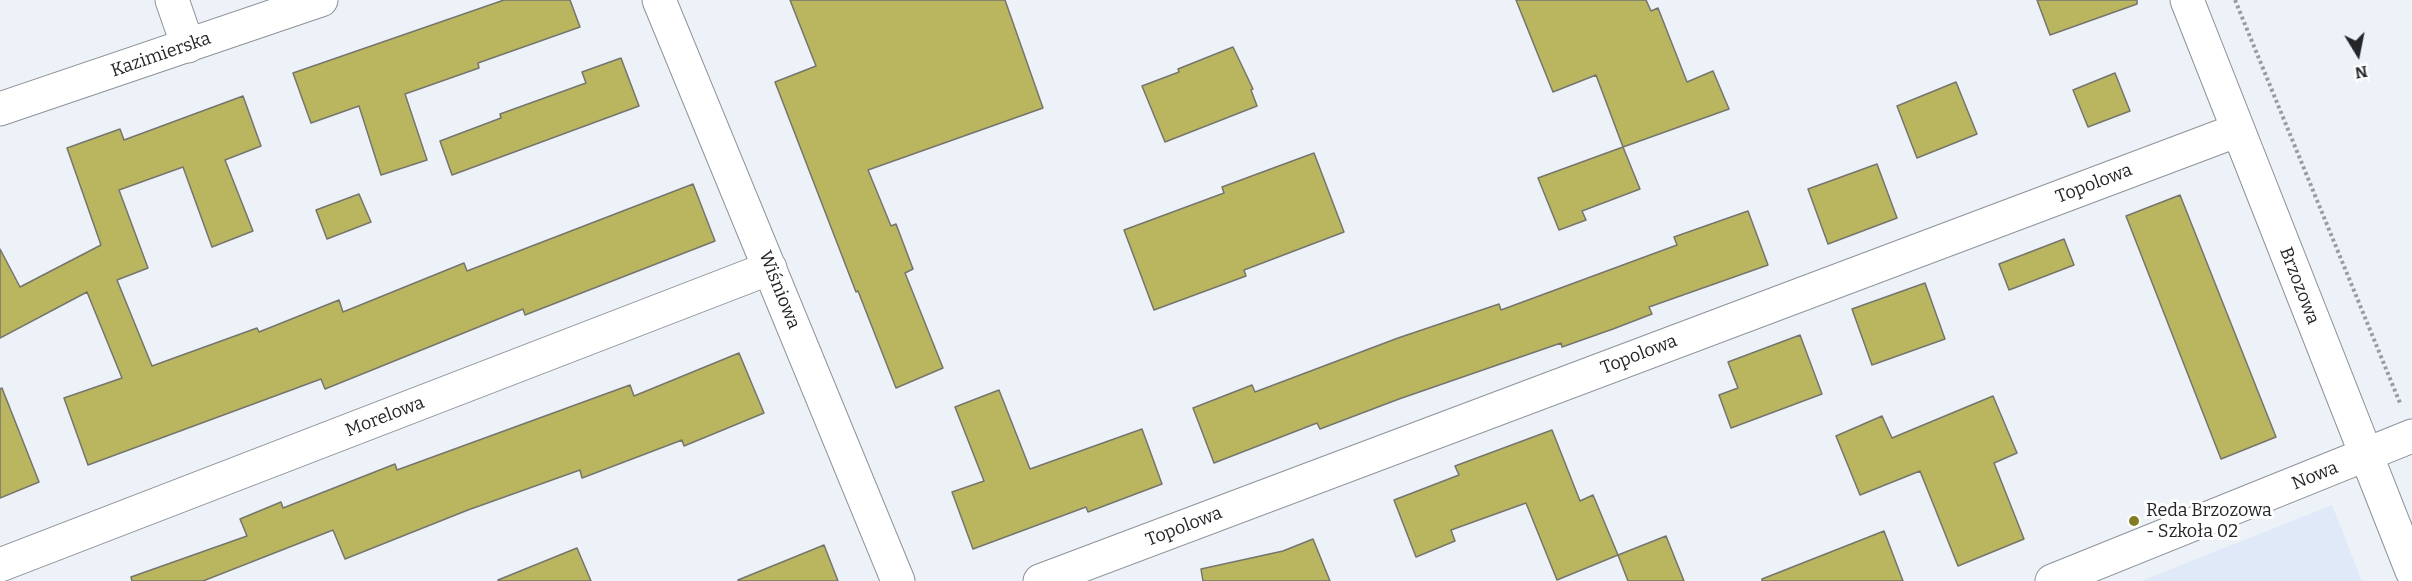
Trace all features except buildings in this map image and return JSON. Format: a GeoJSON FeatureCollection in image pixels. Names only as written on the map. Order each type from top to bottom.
{"type":"FeatureCollection","features":[{"type":"Feature","properties":{"kind":"street"},"geometry":{"type":"LineString","coordinates":[[172,0],[188,46]]}},
{"type":"Feature","properties":{"kind":"street","name":"Kazimierska"},"geometry":{"type":"LineString","coordinates":[[0,109],[321,0]]}},
{"type":"Feature","properties":{"kind":"street","name":"Wiśniowa"},"geometry":{"type":"LineString","coordinates":[[659,0],[898,581]]}},
{"type":"Feature","properties":{"kind":"street","name":"Brzozowa"},"geometry":{"type":"LineString","coordinates":[[2187,0],[2412,571]]}},
{"type":"Feature","properties":{"kind":"street","name":"Topolowa"},"geometry":{"type":"LineString","coordinates":[[1040,581],[2238,130]]}},
{"type":"Feature","properties":{"kind":"street","name":"Morelowa"},"geometry":{"type":"LineString","coordinates":[[0,565],[770,268]]}},
{"type":"Feature","properties":{"kind":"street","name":"Nowa"},"geometry":{"type":"LineString","coordinates":[[2052,581],[2366,455],[2408,423]]}},
{"type":"Feature","properties":{"kind":"path"},"geometry":{"type":"LineString","coordinates":[[2235,0],[2408,423]]}},
{"type":"Feature","properties":{"kind":"shaded area"},"geometry":{"type":"Polygon","coordinates":[[[2332,505],[2362,581],[2141,581],[2332,505]]]}},
{"type":"Feature","properties":{"kind":"place","name":"Reda Brzozowa - Szkoła 02"},"geometry":{"type":"Point","coordinates":[2134,521]}}]}
